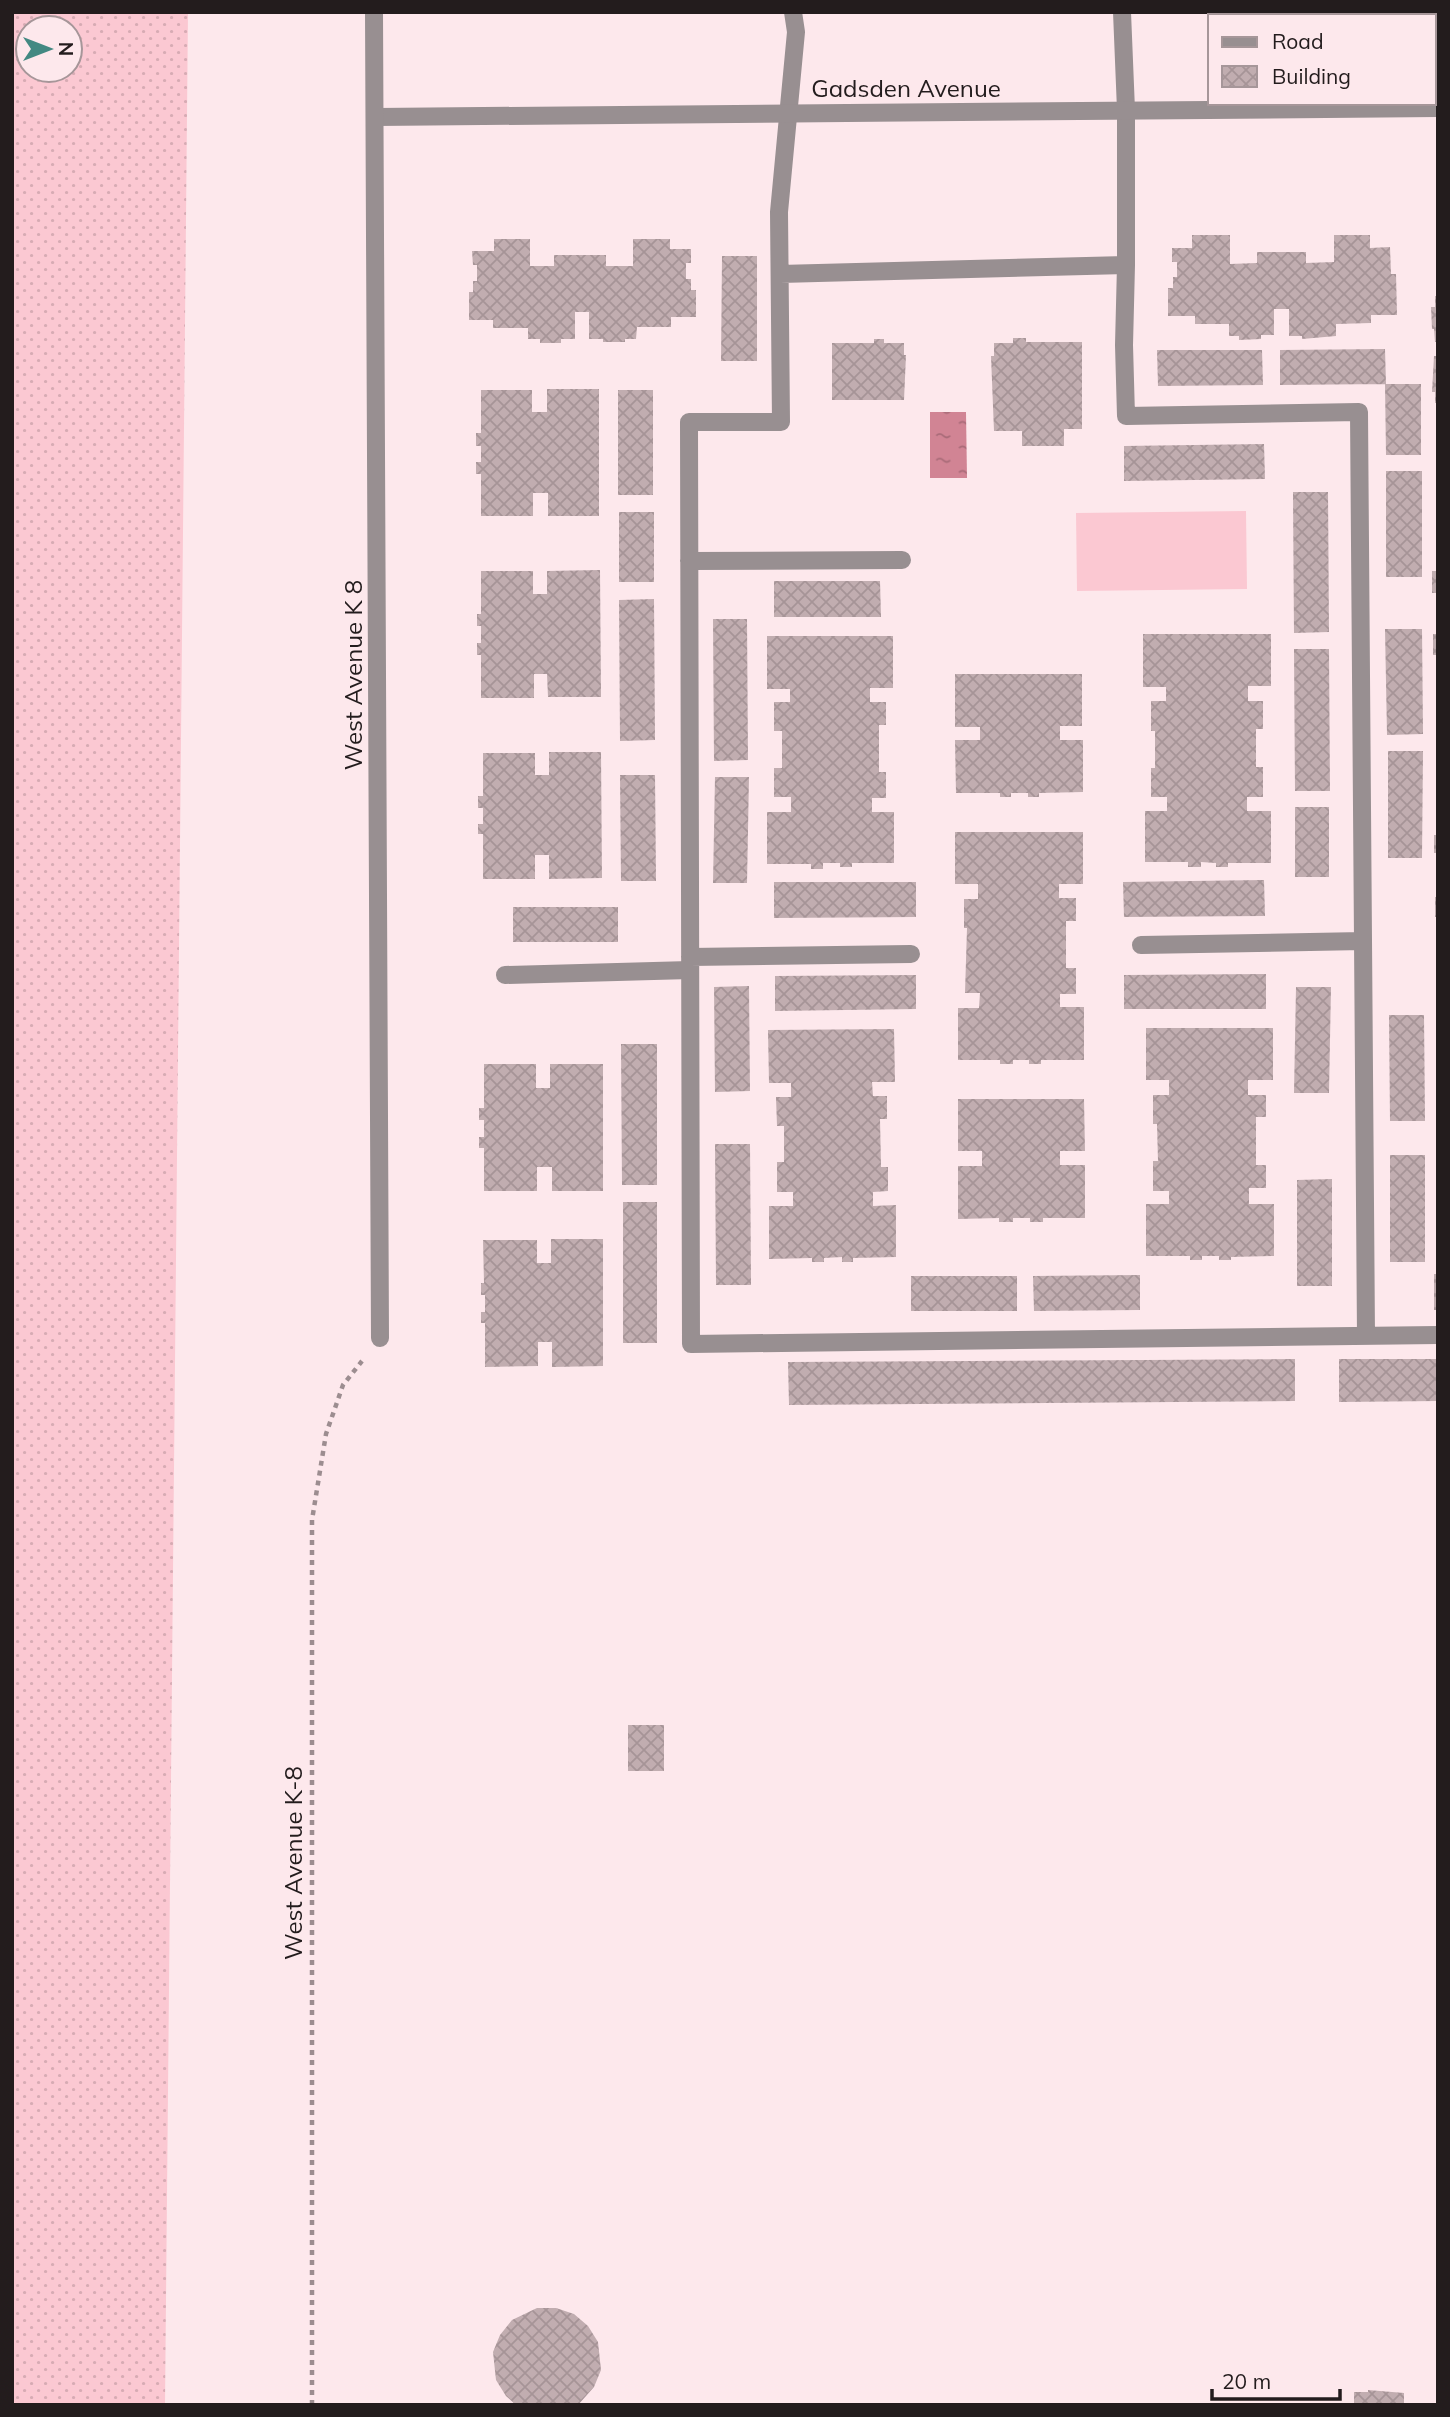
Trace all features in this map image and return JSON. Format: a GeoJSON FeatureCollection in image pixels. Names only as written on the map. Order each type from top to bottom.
{"type":"FeatureCollection","features":[{"type":"Feature","properties":{"kind":"street","name":"West Avenue K 8"},"geometry":{"type":"LineString","coordinates":[[374,12],[380,1338]]}},
{"type":"Feature","properties":{"kind":"street"},"geometry":{"type":"LineString","coordinates":[[793,12],[796,32],[779,212],[782,422],[688,422],[691,1344],[1438,1335]]}},
{"type":"Feature","properties":{"kind":"street"},"geometry":{"type":"LineString","coordinates":[[1122,12],[1126,110],[1126,416],[1359,412],[1366,1336]]}},
{"type":"Feature","properties":{"kind":"street","name":"Gadsden Avenue"},"geometry":{"type":"LineString","coordinates":[[376,117],[1438,108]]}},
{"type":"Feature","properties":{"kind":"street"},"geometry":{"type":"LineString","coordinates":[[780,274],[1126,265]]}},
{"type":"Feature","properties":{"kind":"street"},"geometry":{"type":"LineString","coordinates":[[689,561],[902,560]]}},
{"type":"Feature","properties":{"kind":"street"},"geometry":{"type":"LineString","coordinates":[[1141,946],[1363,941]]}},
{"type":"Feature","properties":{"kind":"street"},"geometry":{"type":"LineString","coordinates":[[505,975],[690,963],[911,954]]}},
{"type":"Feature","properties":{"kind":"path","name":"West Avenue K-8"},"geometry":{"type":"LineString","coordinates":[[312,2405],[312,1520],[326,1434],[343,1385],[380,1338]]}},
{"type":"Feature","properties":{"kind":"shaded area"},"geometry":{"type":"Polygon","coordinates":[[[12,12],[188,12],[165,2405],[12,2405],[12,12]]]}},
{"type":"Feature","properties":{"kind":"shaded area"},"geometry":{"type":"Polygon","coordinates":[[[1246,511],[1247,589],[1077,591],[1076,513],[1246,511]]]}},
{"type":"Feature","properties":{"kind":"water"},"geometry":{"type":"Polygon","coordinates":[[[930,412],[966,412],[967,478],[930,478],[930,412]]]}},
{"type":"Feature","properties":{"kind":"building"},"geometry":{"type":"Polygon","coordinates":[[[1192,235],[1230,235],[1230,264],[1257,263],[1257,252],[1306,252],[1306,263],[1334,262],[1334,235],[1370,235],[1370,248],[1390,247],[1391,274],[1396,274],[1397,315],[1371,315],[1371,323],[1336,324],[1336,336],[1302,339],[1302,336],[1289,336],[1289,309],[1274,309],[1274,335],[1261,335],[1261,339],[1239,340],[1239,336],[1229,336],[1229,324],[1195,324],[1195,316],[1168,316],[1168,288],[1173,288],[1173,277],[1177,277],[1177,262],[1172,262],[1172,248],[1192,248],[1192,235]]]}},
{"type":"Feature","properties":{"kind":"building"},"geometry":{"type":"Polygon","coordinates":[[[494,239],[530,239],[530,266],[554,266],[554,255],[606,255],[606,266],[633,266],[633,239],[670,239],[670,249],[691,249],[691,263],[686,263],[686,279],[691,279],[691,290],[696,290],[696,317],[671,317],[671,327],[637,327],[636,339],[603,342],[603,339],[589,339],[589,312],[575,312],[575,339],[561,339],[561,343],[540,343],[540,339],[528,339],[528,328],[493,328],[493,320],[469,320],[469,292],[473,292],[473,281],[477,281],[477,265],[473,265],[472,251],[494,251],[494,239]]]}},
{"type":"Feature","properties":{"kind":"building"},"geometry":{"type":"Polygon","coordinates":[[[722,256],[757,256],[757,361],[721,361],[722,256]]]}},
{"type":"Feature","properties":{"kind":"building"},"geometry":{"type":"Polygon","coordinates":[[[1435,296],[1438,296],[1438,342],[1435,342],[1432,329],[1431,307],[1435,307],[1435,296]]]}},
{"type":"Feature","properties":{"kind":"building"},"geometry":{"type":"Polygon","coordinates":[[[1013,338],[1026,338],[1026,342],[1082,342],[1082,429],[1064,429],[1064,446],[1022,446],[1022,431],[994,431],[991,356],[994,356],[994,343],[1013,343],[1013,338]]]}},
{"type":"Feature","properties":{"kind":"building"},"geometry":{"type":"Polygon","coordinates":[[[874,339],[884,339],[884,343],[904,343],[904,400],[832,400],[832,343],[874,343],[874,339]]]}},
{"type":"Feature","properties":{"kind":"building"},"geometry":{"type":"Polygon","coordinates":[[[1385,349],[1386,384],[1280,385],[1280,350],[1385,349]]]}},
{"type":"Feature","properties":{"kind":"building"},"geometry":{"type":"Polygon","coordinates":[[[1157,350],[1262,350],[1263,385],[1158,386],[1157,350]]]}},
{"type":"Feature","properties":{"kind":"building"},"geometry":{"type":"Polygon","coordinates":[[[1434,356],[1438,356],[1438,403],[1435,403],[1435,392],[1432,392],[1434,356]]]}},
{"type":"Feature","properties":{"kind":"building"},"geometry":{"type":"Polygon","coordinates":[[[1385,384],[1421,384],[1421,455],[1386,455],[1385,384]]]}},
{"type":"Feature","properties":{"kind":"building"},"geometry":{"type":"Polygon","coordinates":[[[547,389],[599,389],[599,516],[548,516],[548,493],[533,493],[533,516],[481,516],[481,474],[476,474],[476,462],[481,462],[481,446],[476,446],[476,433],[481,433],[481,390],[532,390],[532,412],[547,412],[547,389]]]}},
{"type":"Feature","properties":{"kind":"building"},"geometry":{"type":"Polygon","coordinates":[[[618,390],[653,390],[653,495],[618,495],[618,390]]]}},
{"type":"Feature","properties":{"kind":"building"},"geometry":{"type":"Polygon","coordinates":[[[1264,444],[1265,479],[1124,481],[1124,446],[1264,444]]]}},
{"type":"Feature","properties":{"kind":"building"},"geometry":{"type":"Polygon","coordinates":[[[1386,471],[1422,471],[1422,577],[1386,577],[1386,471]]]}},
{"type":"Feature","properties":{"kind":"building"},"geometry":{"type":"Polygon","coordinates":[[[1293,492],[1328,492],[1329,632],[1294,633],[1293,492]]]}},
{"type":"Feature","properties":{"kind":"building"},"geometry":{"type":"Polygon","coordinates":[[[619,512],[654,512],[654,582],[619,582],[619,512]]]}},
{"type":"Feature","properties":{"kind":"building"},"geometry":{"type":"Polygon","coordinates":[[[600,570],[601,697],[548,697],[547,674],[534,674],[534,698],[481,698],[481,655],[477,655],[477,643],[481,643],[481,626],[477,626],[477,614],[481,614],[481,571],[533,571],[533,594],[547,594],[547,571],[600,570]]]}},
{"type":"Feature","properties":{"kind":"building"},"geometry":{"type":"Polygon","coordinates":[[[1432,571],[1438,571],[1438,593],[1432,593],[1432,571]]]}},
{"type":"Feature","properties":{"kind":"building"},"geometry":{"type":"Polygon","coordinates":[[[774,581],[880,581],[881,617],[774,617],[774,581]]]}},
{"type":"Feature","properties":{"kind":"building"},"geometry":{"type":"Polygon","coordinates":[[[654,599],[655,740],[620,741],[619,600],[654,599]]]}},
{"type":"Feature","properties":{"kind":"building"},"geometry":{"type":"Polygon","coordinates":[[[713,619],[747,619],[748,760],[714,761],[713,619]]]}},
{"type":"Feature","properties":{"kind":"building"},"geometry":{"type":"Polygon","coordinates":[[[1385,629],[1422,629],[1423,734],[1387,735],[1385,629]]]}},
{"type":"Feature","properties":{"kind":"building"},"geometry":{"type":"Polygon","coordinates":[[[1143,634],[1271,634],[1271,686],[1248,686],[1248,701],[1263,701],[1263,729],[1256,729],[1256,767],[1263,767],[1263,797],[1247,797],[1247,811],[1271,811],[1271,863],[1228,863],[1228,867],[1216,867],[1216,863],[1201,862],[1201,867],[1188,867],[1188,862],[1145,862],[1145,811],[1167,811],[1167,797],[1151,797],[1151,768],[1155,768],[1155,731],[1151,731],[1151,701],[1166,701],[1166,687],[1143,687],[1143,634]]]}},
{"type":"Feature","properties":{"kind":"building"},"geometry":{"type":"Polygon","coordinates":[[[1433,634],[1438,634],[1438,655],[1433,655],[1433,634]]]}},
{"type":"Feature","properties":{"kind":"building"},"geometry":{"type":"Polygon","coordinates":[[[767,636],[893,636],[893,688],[870,688],[870,702],[886,702],[886,725],[879,725],[879,772],[886,772],[886,798],[872,798],[872,812],[894,812],[894,863],[852,863],[852,867],[840,867],[840,863],[823,863],[823,869],[811,869],[811,864],[767,864],[767,812],[791,812],[791,797],[774,797],[774,768],[782,768],[782,731],[774,731],[774,702],[790,702],[790,689],[767,689],[767,636]]]}},
{"type":"Feature","properties":{"kind":"building"},"geometry":{"type":"Polygon","coordinates":[[[1294,649],[1329,649],[1330,791],[1295,791],[1294,649]]]}},
{"type":"Feature","properties":{"kind":"building"},"geometry":{"type":"Polygon","coordinates":[[[955,674],[1082,674],[1082,726],[1060,726],[1060,740],[1083,740],[1083,792],[1039,793],[1039,797],[1028,797],[1028,793],[1011,793],[1011,797],[1000,797],[1000,793],[956,793],[955,740],[980,740],[980,727],[955,727],[955,674]]]}},
{"type":"Feature","properties":{"kind":"building"},"geometry":{"type":"Polygon","coordinates":[[[1388,751],[1423,751],[1422,858],[1388,858],[1388,751]]]}},
{"type":"Feature","properties":{"kind":"building"},"geometry":{"type":"Polygon","coordinates":[[[549,752],[601,752],[602,878],[549,879],[549,855],[535,855],[535,879],[483,879],[483,834],[478,834],[478,824],[483,824],[483,808],[478,808],[478,796],[483,796],[483,753],[535,753],[535,775],[549,775],[549,752]]]}},
{"type":"Feature","properties":{"kind":"building"},"geometry":{"type":"Polygon","coordinates":[[[620,775],[655,775],[656,881],[621,881],[620,775]]]}},
{"type":"Feature","properties":{"kind":"building"},"geometry":{"type":"Polygon","coordinates":[[[715,777],[749,777],[747,883],[713,883],[715,777]]]}},
{"type":"Feature","properties":{"kind":"building"},"geometry":{"type":"Polygon","coordinates":[[[1295,807],[1329,807],[1329,877],[1295,877],[1295,807]]]}},
{"type":"Feature","properties":{"kind":"building"},"geometry":{"type":"Polygon","coordinates":[[[955,832],[1083,832],[1083,884],[1059,884],[1059,898],[1076,898],[1076,921],[1066,921],[1066,968],[1076,968],[1076,994],[1060,994],[1060,1007],[1084,1007],[1084,1060],[1041,1060],[1041,1064],[1029,1064],[1029,1060],[1013,1060],[1013,1064],[1000,1064],[1000,1060],[958,1060],[958,1008],[979,1008],[980,993],[965,993],[967,928],[964,928],[964,899],[978,899],[978,884],[955,884],[955,832]]]}},
{"type":"Feature","properties":{"kind":"building"},"geometry":{"type":"Polygon","coordinates":[[[1434,835],[1438,835],[1438,853],[1434,853],[1434,835]]]}},
{"type":"Feature","properties":{"kind":"building"},"geometry":{"type":"Polygon","coordinates":[[[1264,880],[1265,916],[1124,917],[1123,882],[1264,880]]]}},
{"type":"Feature","properties":{"kind":"building"},"geometry":{"type":"Polygon","coordinates":[[[774,882],[916,882],[916,917],[774,918],[774,882]]]}},
{"type":"Feature","properties":{"kind":"building"},"geometry":{"type":"Polygon","coordinates":[[[1435,897],[1438,897],[1438,917],[1435,917],[1435,897]]]}},
{"type":"Feature","properties":{"kind":"building"},"geometry":{"type":"Polygon","coordinates":[[[513,907],[618,907],[618,942],[513,942],[513,907]]]}},
{"type":"Feature","properties":{"kind":"building"},"geometry":{"type":"Polygon","coordinates":[[[1266,974],[1266,1009],[1124,1009],[1124,975],[1266,974]]]}},
{"type":"Feature","properties":{"kind":"building"},"geometry":{"type":"Polygon","coordinates":[[[916,975],[916,1009],[775,1011],[775,976],[916,975]]]}},
{"type":"Feature","properties":{"kind":"building"},"geometry":{"type":"Polygon","coordinates":[[[749,986],[750,1091],[715,1092],[714,987],[749,986]]]}},
{"type":"Feature","properties":{"kind":"building"},"geometry":{"type":"Polygon","coordinates":[[[1296,987],[1331,987],[1329,1093],[1294,1093],[1296,987]]]}},
{"type":"Feature","properties":{"kind":"building"},"geometry":{"type":"Polygon","coordinates":[[[1389,1015],[1424,1015],[1425,1121],[1390,1121],[1389,1015]]]}},
{"type":"Feature","properties":{"kind":"building"},"geometry":{"type":"Polygon","coordinates":[[[1146,1028],[1273,1028],[1273,1080],[1248,1080],[1248,1095],[1266,1095],[1266,1117],[1256,1117],[1256,1165],[1266,1165],[1266,1188],[1249,1188],[1249,1204],[1274,1204],[1274,1256],[1231,1257],[1231,1260],[1219,1260],[1219,1256],[1202,1256],[1202,1260],[1190,1260],[1190,1256],[1146,1256],[1146,1204],[1169,1204],[1169,1191],[1153,1191],[1153,1161],[1158,1161],[1157,1124],[1153,1124],[1153,1095],[1169,1095],[1169,1080],[1146,1080],[1146,1028]]]}},
{"type":"Feature","properties":{"kind":"building"},"geometry":{"type":"Polygon","coordinates":[[[894,1029],[895,1082],[872,1082],[873,1096],[887,1096],[887,1119],[880,1119],[881,1167],[888,1167],[888,1191],[873,1192],[873,1206],[896,1205],[896,1257],[853,1258],[853,1262],[842,1262],[842,1257],[824,1258],[824,1262],[812,1262],[812,1258],[769,1259],[769,1206],[793,1206],[793,1192],[777,1192],[777,1162],[784,1162],[784,1126],[777,1126],[776,1097],[791,1097],[791,1083],[769,1083],[768,1030],[894,1029]]]}},
{"type":"Feature","properties":{"kind":"building"},"geometry":{"type":"Polygon","coordinates":[[[621,1044],[657,1044],[657,1185],[622,1185],[621,1044]]]}},
{"type":"Feature","properties":{"kind":"building"},"geometry":{"type":"Polygon","coordinates":[[[484,1064],[536,1064],[536,1088],[550,1088],[550,1064],[603,1064],[603,1191],[552,1191],[552,1167],[537,1167],[537,1191],[484,1191],[484,1148],[479,1148],[479,1137],[484,1137],[484,1120],[479,1120],[479,1108],[484,1108],[484,1064]]]}},
{"type":"Feature","properties":{"kind":"building"},"geometry":{"type":"Polygon","coordinates":[[[958,1099],[1084,1099],[1085,1151],[1060,1151],[1060,1165],[1085,1165],[1085,1218],[1043,1218],[1043,1222],[1030,1222],[1030,1218],[1013,1218],[1013,1222],[999,1222],[999,1218],[958,1219],[958,1166],[982,1166],[982,1151],[958,1151],[958,1099]]]}},
{"type":"Feature","properties":{"kind":"building"},"geometry":{"type":"Polygon","coordinates":[[[715,1144],[750,1144],[751,1285],[716,1285],[715,1144]]]}},
{"type":"Feature","properties":{"kind":"building"},"geometry":{"type":"Polygon","coordinates":[[[1390,1155],[1425,1155],[1425,1262],[1390,1262],[1390,1155]]]}},
{"type":"Feature","properties":{"kind":"building"},"geometry":{"type":"Polygon","coordinates":[[[1332,1179],[1332,1286],[1297,1286],[1297,1180],[1332,1179]]]}},
{"type":"Feature","properties":{"kind":"building"},"geometry":{"type":"Polygon","coordinates":[[[623,1202],[657,1202],[657,1343],[623,1343],[623,1202]]]}},
{"type":"Feature","properties":{"kind":"building"},"geometry":{"type":"Polygon","coordinates":[[[551,1239],[603,1239],[603,1366],[552,1367],[552,1342],[538,1342],[538,1366],[485,1367],[485,1323],[481,1323],[481,1312],[485,1312],[485,1295],[481,1295],[481,1283],[484,1283],[483,1240],[537,1240],[537,1263],[551,1263],[551,1239]]]}},
{"type":"Feature","properties":{"kind":"building"},"geometry":{"type":"Polygon","coordinates":[[[1434,1274],[1438,1274],[1438,1310],[1434,1310],[1434,1274]]]}},
{"type":"Feature","properties":{"kind":"building"},"geometry":{"type":"Polygon","coordinates":[[[1140,1275],[1140,1310],[1034,1311],[1033,1276],[1140,1275]]]}},
{"type":"Feature","properties":{"kind":"building"},"geometry":{"type":"Polygon","coordinates":[[[911,1276],[1017,1276],[1017,1311],[911,1311],[911,1276]]]}},
{"type":"Feature","properties":{"kind":"building"},"geometry":{"type":"Polygon","coordinates":[[[1295,1359],[1295,1401],[789,1405],[788,1362],[1295,1359]]]}},
{"type":"Feature","properties":{"kind":"building"},"geometry":{"type":"Polygon","coordinates":[[[1339,1359],[1438,1359],[1438,1401],[1339,1402],[1339,1359]]]}},
{"type":"Feature","properties":{"kind":"building"},"geometry":{"type":"Polygon","coordinates":[[[628,1725],[664,1725],[664,1771],[628,1771],[628,1725]]]}},
{"type":"Feature","properties":{"kind":"building"},"geometry":{"type":"Polygon","coordinates":[[[537,2308],[556,2308],[574,2314],[588,2326],[598,2342],[601,2370],[594,2387],[578,2405],[516,2405],[506,2396],[496,2380],[493,2352],[500,2335],[512,2320],[537,2308]]]}},
{"type":"Feature","properties":{"kind":"building"},"geometry":{"type":"Polygon","coordinates":[[[1368,2390],[1404,2393],[1404,2405],[1354,2405],[1354,2392],[1368,2390]]]}}]}
